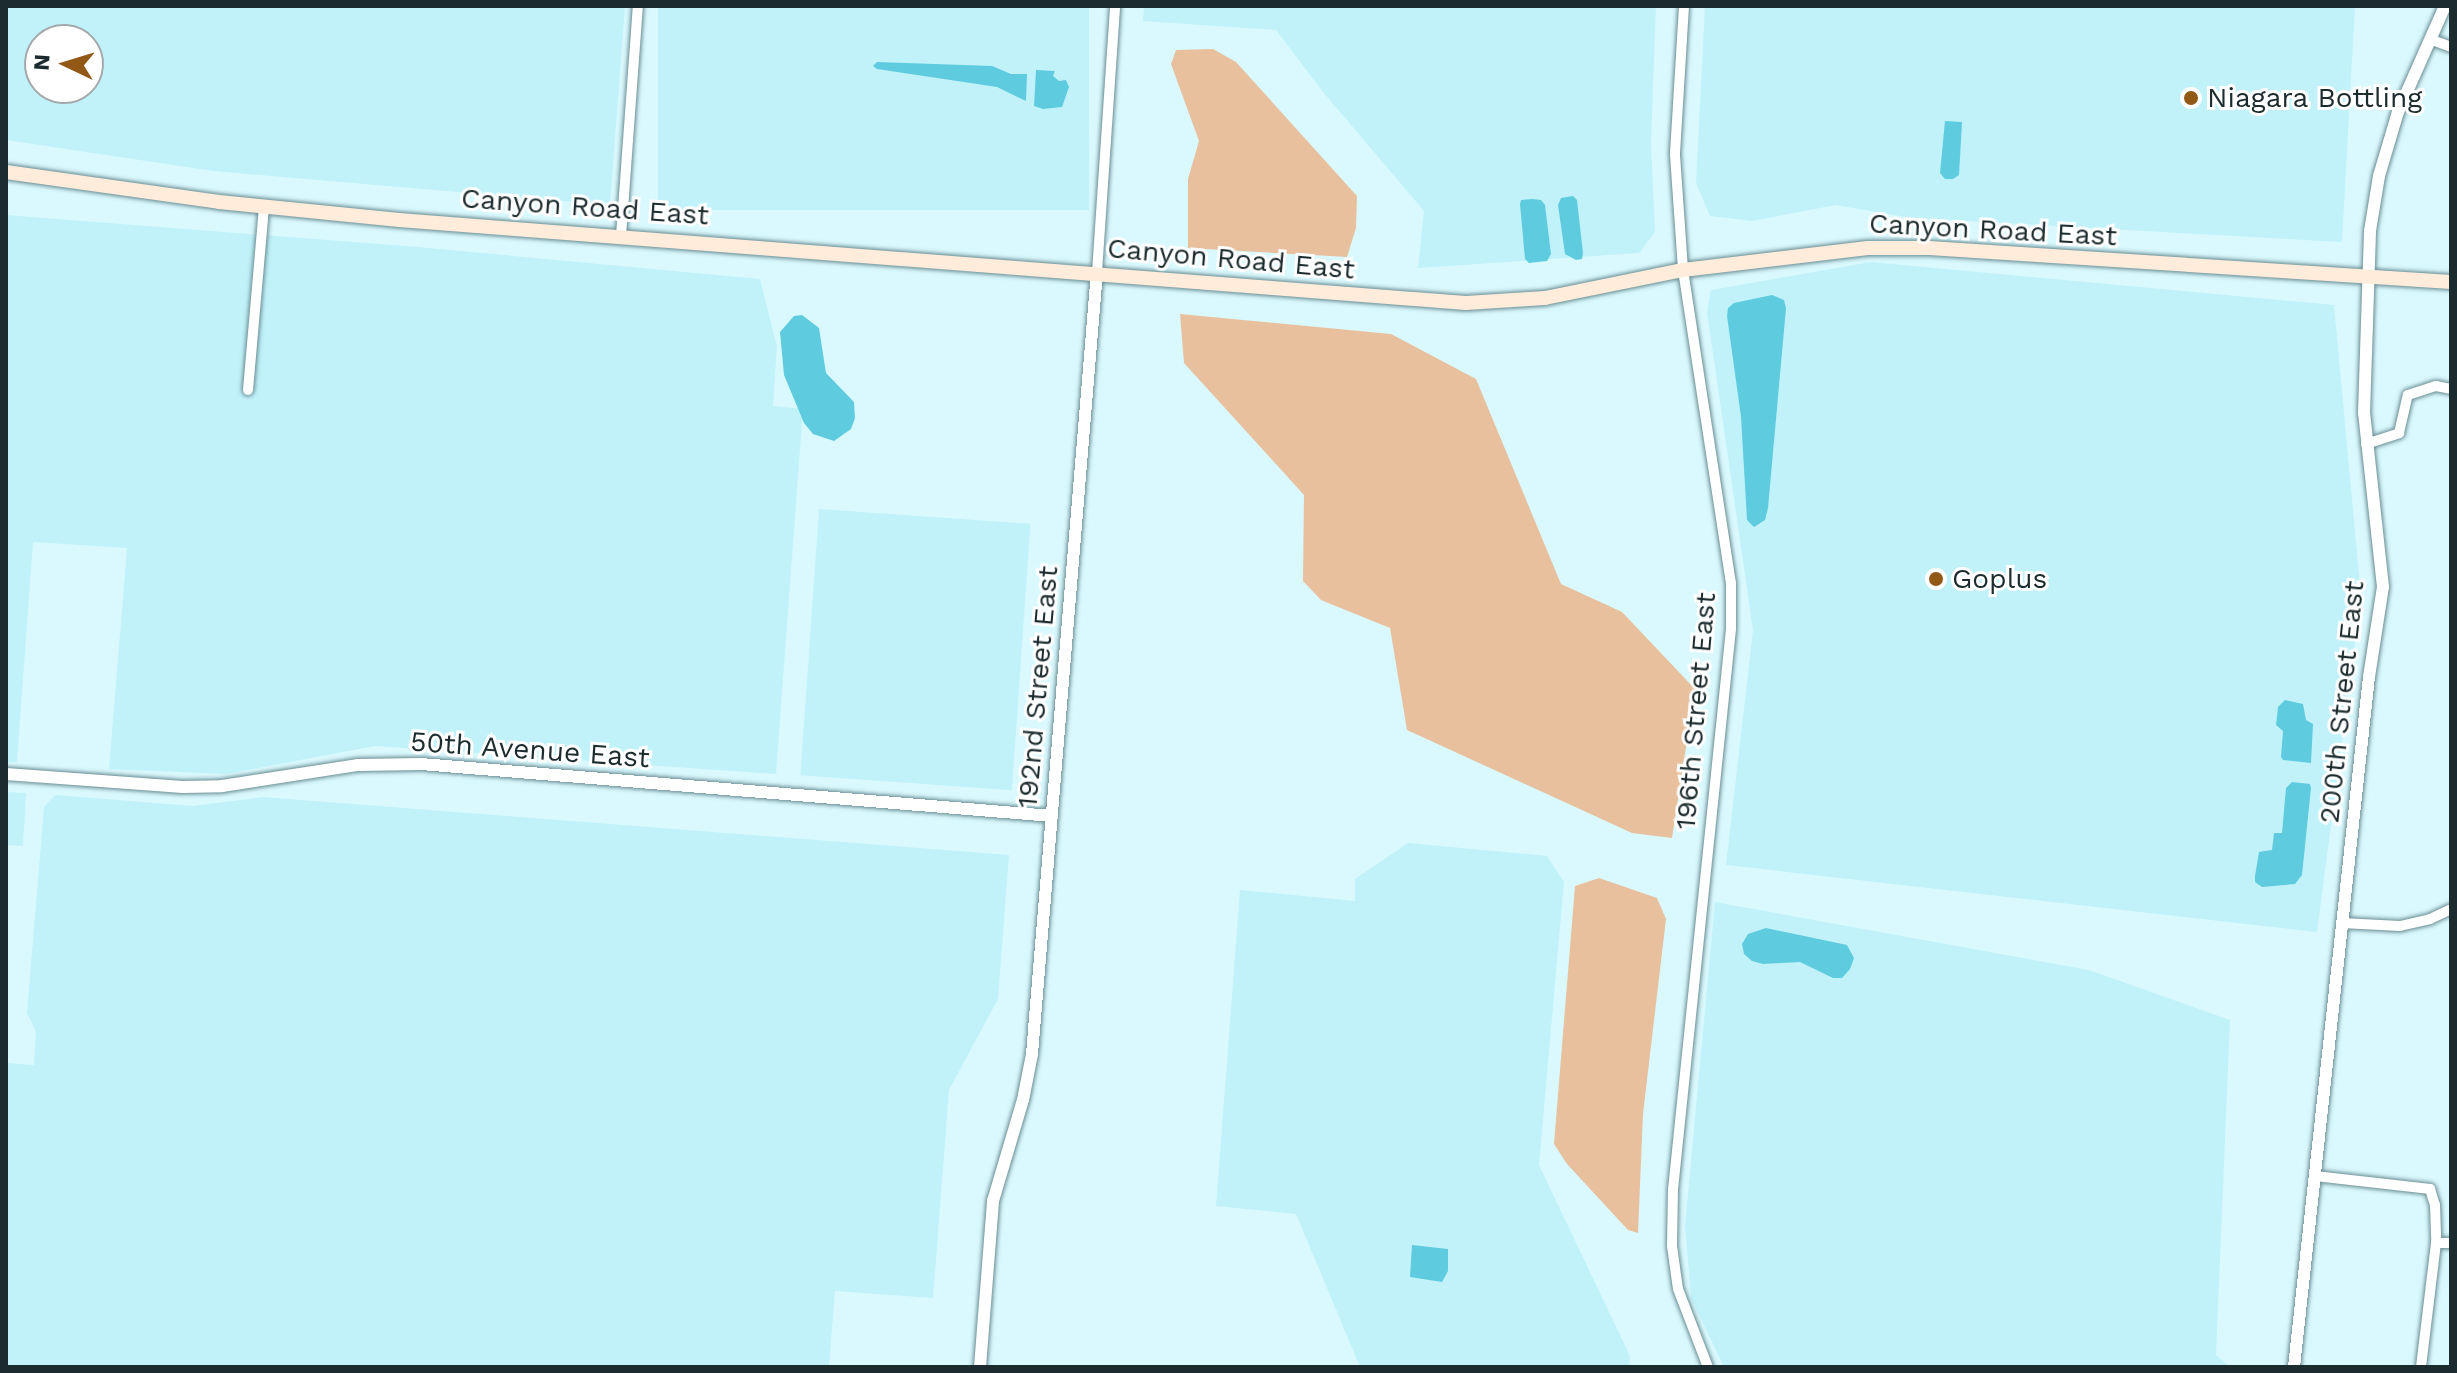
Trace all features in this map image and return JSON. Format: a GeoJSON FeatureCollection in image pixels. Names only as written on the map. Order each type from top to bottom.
{"type":"FeatureCollection","features":[{"type":"Feature","properties":{"kind":"main road","name":"Canyon Road East"},"geometry":{"type":"LineString","coordinates":[[6,172],[264,207],[1097,272],[1336,296],[1466,303],[1545,298],[1683,270],[1808,253],[1929,248],[2450,282]]}},
{"type":"Feature","properties":{"kind":"street"},"geometry":{"type":"LineString","coordinates":[[621,236],[638,6]]}},
{"type":"Feature","properties":{"kind":"street","name":"192nd Street East"},"geometry":{"type":"LineString","coordinates":[[980,1367],[993,1201],[1023,1100],[1032,1054],[1097,272],[1115,6]]}},
{"type":"Feature","properties":{"kind":"street","name":"196th Street East"},"geometry":{"type":"LineString","coordinates":[[1684,6],[1675,155],[1683,270],[1731,583],[1731,629],[1673,1189],[1672,1246],[1678,1289],[1708,1367]]}},
{"type":"Feature","properties":{"kind":"street","name":"200th Street East"},"geometry":{"type":"LineString","coordinates":[[2294,1367],[2342,923],[2383,587],[2366,444],[2367,277],[2379,176],[2398,112],[2445,6]]}},
{"type":"Feature","properties":{"kind":"street"},"geometry":{"type":"LineString","coordinates":[[2432,40],[2451,47]]}},
{"type":"Feature","properties":{"kind":"street"},"geometry":{"type":"LineString","coordinates":[[248,390],[264,207]]}},
{"type":"Feature","properties":{"kind":"street"},"geometry":{"type":"LineString","coordinates":[[2366,444],[2399,433],[2408,395],[2436,386],[2451,389]]}},
{"type":"Feature","properties":{"kind":"street","name":"50th Avenue East"},"geometry":{"type":"LineString","coordinates":[[6,774],[183,787],[222,786],[358,765],[408,764],[1052,816]]}},
{"type":"Feature","properties":{"kind":"street"},"geometry":{"type":"LineString","coordinates":[[2342,923],[2400,926],[2430,919],[2451,909]]}},
{"type":"Feature","properties":{"kind":"street"},"geometry":{"type":"LineString","coordinates":[[2315,1176],[2430,1189],[2435,1205],[2436,1243],[2421,1367]]}},
{"type":"Feature","properties":{"kind":"street"},"geometry":{"type":"LineString","coordinates":[[2436,1243],[2451,1243]]}},
{"type":"Feature","properties":{"kind":"shaded area"},"geometry":{"type":"Polygon","coordinates":[[[6,6],[625,6],[610,205],[213,171],[6,140],[6,6]]]}},
{"type":"Feature","properties":{"kind":"shaded area"},"geometry":{"type":"Polygon","coordinates":[[[658,6],[1089,6],[1089,210],[658,210],[658,6]]]}},
{"type":"Feature","properties":{"kind":"shaded area"},"geometry":{"type":"Polygon","coordinates":[[[1144,6],[1656,6],[1651,143],[1655,232],[1639,253],[1418,268],[1424,211],[1323,92],[1276,30],[1143,21],[1144,6]]]}},
{"type":"Feature","properties":{"kind":"shaded area"},"geometry":{"type":"Polygon","coordinates":[[[1705,6],[2355,6],[2342,242],[1911,218],[1836,205],[1752,221],[1710,216],[1696,183],[1705,6]]]}},
{"type":"Feature","properties":{"kind":"shaded area"},"geometry":{"type":"Polygon","coordinates":[[[1213,49],[1236,62],[1357,196],[1356,228],[1347,257],[1188,248],[1188,179],[1199,141],[1171,64],[1176,50],[1213,49]]]}},
{"type":"Feature","properties":{"kind":"shaded area"},"geometry":{"type":"Polygon","coordinates":[[[6,215],[418,247],[760,279],[777,346],[773,406],[803,409],[776,774],[375,746],[226,774],[109,769],[127,548],[33,542],[17,762],[6,762],[6,215]]]}},
{"type":"Feature","properties":{"kind":"shaded area"},"geometry":{"type":"Polygon","coordinates":[[[1871,262],[2334,305],[2361,596],[2317,932],[1726,865],[1753,630],[1707,312],[1711,290],[1871,262]]]}},
{"type":"Feature","properties":{"kind":"shaded area"},"geometry":{"type":"Polygon","coordinates":[[[1180,314],[1391,334],[1476,379],[1561,584],[1622,612],[1695,689],[1672,838],[1632,833],[1407,730],[1390,628],[1321,600],[1303,581],[1304,495],[1184,363],[1180,314]]]}},
{"type":"Feature","properties":{"kind":"shaded area"},"geometry":{"type":"Polygon","coordinates":[[[819,509],[1030,524],[1012,790],[800,775],[819,509]]]}},
{"type":"Feature","properties":{"kind":"shaded area"},"geometry":{"type":"Polygon","coordinates":[[[6,792],[26,793],[23,846],[6,845],[6,792]]]}},
{"type":"Feature","properties":{"kind":"shaded area"},"geometry":{"type":"Polygon","coordinates":[[[55,795],[193,806],[263,797],[1009,855],[998,999],[949,1090],[933,1298],[835,1291],[829,1367],[6,1367],[7,1063],[34,1065],[36,1032],[27,1013],[44,807],[55,795]]]}},
{"type":"Feature","properties":{"kind":"shaded area"},"geometry":{"type":"Polygon","coordinates":[[[1408,843],[1547,856],[1564,882],[1539,1165],[1630,1356],[1629,1367],[1360,1367],[1296,1214],[1216,1206],[1240,890],[1355,901],[1355,879],[1408,843]]]}},
{"type":"Feature","properties":{"kind":"shaded area"},"geometry":{"type":"Polygon","coordinates":[[[1599,878],[1657,898],[1666,919],[1643,1114],[1638,1233],[1628,1230],[1567,1164],[1554,1144],[1575,886],[1599,878]]]}},
{"type":"Feature","properties":{"kind":"shaded area"},"geometry":{"type":"Polygon","coordinates":[[[1715,902],[2089,970],[2230,1020],[2216,1355],[2230,1367],[1724,1367],[1691,1298],[1685,1226],[1715,902]]]}},
{"type":"Feature","properties":{"kind":"water"},"geometry":{"type":"Polygon","coordinates":[[[877,62],[992,66],[1011,74],[1027,74],[1026,101],[997,87],[877,69],[873,66],[877,62]]]}},
{"type":"Feature","properties":{"kind":"water"},"geometry":{"type":"Polygon","coordinates":[[[1036,70],[1055,71],[1053,76],[1059,81],[1066,80],[1069,87],[1062,107],[1043,109],[1034,106],[1036,70]]]}},
{"type":"Feature","properties":{"kind":"water"},"geometry":{"type":"Polygon","coordinates":[[[1945,121],[1962,122],[1959,175],[1953,179],[1945,179],[1940,173],[1945,121]]]}},
{"type":"Feature","properties":{"kind":"water"},"geometry":{"type":"Polygon","coordinates":[[[1573,196],[1577,200],[1583,253],[1582,259],[1576,260],[1565,254],[1558,205],[1561,198],[1573,196]]]}},
{"type":"Feature","properties":{"kind":"water"},"geometry":{"type":"Polygon","coordinates":[[[1521,200],[1541,200],[1545,205],[1551,254],[1547,261],[1529,263],[1525,259],[1520,204],[1521,200]]]}},
{"type":"Feature","properties":{"kind":"water"},"geometry":{"type":"Polygon","coordinates":[[[1772,295],[1784,300],[1786,308],[1768,508],[1765,520],[1754,527],[1747,520],[1741,417],[1727,316],[1728,308],[1734,303],[1772,295]]]}},
{"type":"Feature","properties":{"kind":"water"},"geometry":{"type":"Polygon","coordinates":[[[802,315],[819,328],[826,373],[854,402],[855,418],[851,429],[834,441],[813,434],[804,423],[784,375],[780,332],[794,316],[802,315]]]}},
{"type":"Feature","properties":{"kind":"water"},"geometry":{"type":"Polygon","coordinates":[[[2285,700],[2303,704],[2306,720],[2313,724],[2311,763],[2283,760],[2281,757],[2283,731],[2276,725],[2278,707],[2285,700]]]}},
{"type":"Feature","properties":{"kind":"water"},"geometry":{"type":"Polygon","coordinates":[[[2292,782],[2310,784],[2311,788],[2302,875],[2295,884],[2262,887],[2255,882],[2259,852],[2272,850],[2274,833],[2282,833],[2286,788],[2292,782]]]}},
{"type":"Feature","properties":{"kind":"water"},"geometry":{"type":"Polygon","coordinates":[[[1766,928],[1847,945],[1854,958],[1850,969],[1842,978],[1833,978],[1800,962],[1763,964],[1752,961],[1744,954],[1742,944],[1748,934],[1766,928]]]}},
{"type":"Feature","properties":{"kind":"water"},"geometry":{"type":"Polygon","coordinates":[[[1412,1245],[1448,1249],[1448,1271],[1442,1282],[1410,1277],[1412,1245]]]}},
{"type":"Feature","properties":{"kind":"place","name":"Niagara Bottling"},"geometry":{"type":"Point","coordinates":[2191,98]}},
{"type":"Feature","properties":{"kind":"place","name":"Goplus"},"geometry":{"type":"Point","coordinates":[1936,579]}}]}
